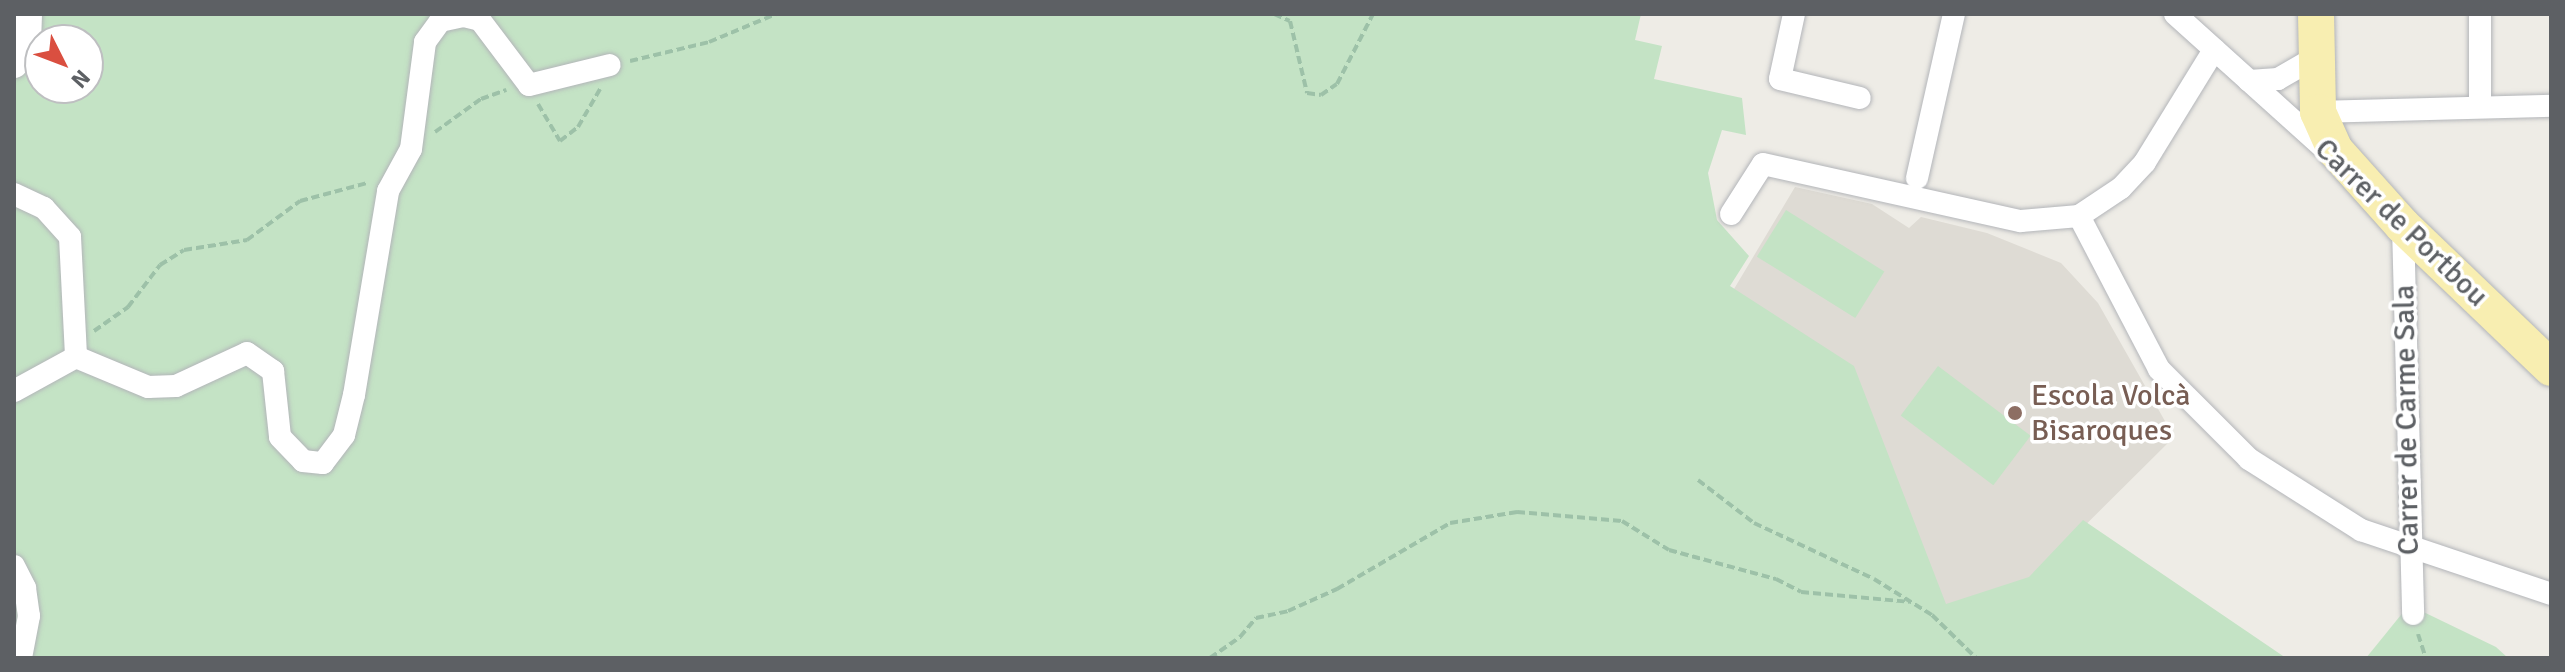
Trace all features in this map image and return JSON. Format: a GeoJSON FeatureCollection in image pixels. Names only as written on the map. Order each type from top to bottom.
{"type":"FeatureCollection","features":[{"type":"Feature","properties":{"kind":"main road"},"geometry":{"type":"LineString","coordinates":[[2316,14],[2318,112],[2335,150],[2368,187]]}},
{"type":"Feature","properties":{"kind":"main road","name":"Carrer de Portbou"},"geometry":{"type":"LineString","coordinates":[[2368,187],[2403,226],[2549,362]]}},
{"type":"Feature","properties":{"kind":"street"},"geometry":{"type":"LineString","coordinates":[[14,64],[27,43],[28,14]]}},
{"type":"Feature","properties":{"kind":"street"},"geometry":{"type":"LineString","coordinates":[[1794,14],[1780,79],[1860,98]]}},
{"type":"Feature","properties":{"kind":"street"},"geometry":{"type":"LineString","coordinates":[[1917,178],[1954,14]]}},
{"type":"Feature","properties":{"kind":"street","name":"Carrer de Portbou"},"geometry":{"type":"LineString","coordinates":[[2175,14],[2368,187]]}},
{"type":"Feature","properties":{"kind":"street"},"geometry":{"type":"LineString","coordinates":[[2480,14],[2480,107]]}},
{"type":"Feature","properties":{"kind":"street"},"geometry":{"type":"LineString","coordinates":[[76,357],[148,387],[162,387],[176,386],[247,353],[273,371],[280,437],[303,461],[323,463],[344,435],[388,191],[411,149],[425,42],[440,21],[464,16],[480,20],[529,85],[604,68]]}},
{"type":"Feature","properties":{"kind":"street"},"geometry":{"type":"LineString","coordinates":[[1731,214],[1763,164],[2021,221],[2079,216],[2121,188],[2145,162],[2214,50]]}},
{"type":"Feature","properties":{"kind":"street"},"geometry":{"type":"LineString","coordinates":[[2249,81],[2278,79],[2316,57]]}},
{"type":"Feature","properties":{"kind":"street"},"geometry":{"type":"LineString","coordinates":[[2318,112],[2551,106]]}},
{"type":"Feature","properties":{"kind":"street"},"geometry":{"type":"LineString","coordinates":[[14,194],[44,208],[70,237],[76,357]]}},
{"type":"Feature","properties":{"kind":"street"},"geometry":{"type":"LineString","coordinates":[[2079,216],[2159,369],[2175,389],[2264,470],[2361,530],[2551,594]]}},
{"type":"Feature","properties":{"kind":"street","name":"Carrer de Carme Sala"},"geometry":{"type":"LineString","coordinates":[[2403,226],[2407,545],[2413,614]]}},
{"type":"Feature","properties":{"kind":"street"},"geometry":{"type":"LineString","coordinates":[[14,391],[76,357]]}},
{"type":"Feature","properties":{"kind":"street"},"geometry":{"type":"LineString","coordinates":[[14,566],[25,588],[29,616],[21,658]]}},
{"type":"Feature","properties":{"kind":"path"},"geometry":{"type":"LineString","coordinates":[[411,149],[481,99],[529,85],[560,141],[578,127],[601,87],[604,68],[709,42],[776,14]]}},
{"type":"Feature","properties":{"kind":"path"},"geometry":{"type":"LineString","coordinates":[[1274,14],[1290,21],[1307,93],[1321,95],[1337,84],[1373,14]]}},
{"type":"Feature","properties":{"kind":"path"},"geometry":{"type":"LineString","coordinates":[[76,357],[87,336],[128,307],[141,284],[184,250],[247,240],[300,201],[372,180]]}},
{"type":"Feature","properties":{"kind":"path"},"geometry":{"type":"LineString","coordinates":[[1698,480],[1754,523],[1874,579],[1932,615],[1976,658]]}},
{"type":"Feature","properties":{"kind":"path"},"geometry":{"type":"LineString","coordinates":[[1210,658],[1240,637],[1256,618],[1288,611],[1337,589],[1450,523],[1517,512],[1622,521],[1669,550],[1776,579],[1801,592],[1910,602]]}},
{"type":"Feature","properties":{"kind":"shaded area","name":"Escola Volcà Bisaroques"},"geometry":{"type":"Polygon","coordinates":[[[1795,187],[1872,204],[1909,228],[1921,217],[1987,233],[2061,263],[2098,303],[2174,437],[2032,578],[1950,620],[1766,314],[1734,289],[1795,187]]]}},
{"type":"Feature","properties":{"kind":"green space"},"geometry":{"type":"Polygon","coordinates":[[[14,14],[1641,14],[1635,40],[1662,46],[1654,79],[1742,98],[1746,135],[1722,130],[1708,173],[1717,220],[1749,256],[1730,286],[1854,366],[1946,604],[2029,577],[2083,520],[2286,658],[14,658],[14,14]]]}},
{"type":"Feature","properties":{"kind":"green space"},"geometry":{"type":"Polygon","coordinates":[[[1786,210],[1884,271],[1855,318],[1757,257],[1786,210]]]}},
{"type":"Feature","properties":{"kind":"green space"},"geometry":{"type":"Polygon","coordinates":[[[1938,366],[2031,436],[1993,485],[1901,416],[1938,366]]]}},
{"type":"Feature","properties":{"kind":"green space"},"geometry":{"type":"Polygon","coordinates":[[[2409,605],[2496,647],[2508,658],[2366,658],[2409,605]]]}},
{"type":"Feature","properties":{"kind":"place","name":"Escola Volcà Bisaroques"},"geometry":{"type":"Point","coordinates":[2015,413]}}]}
